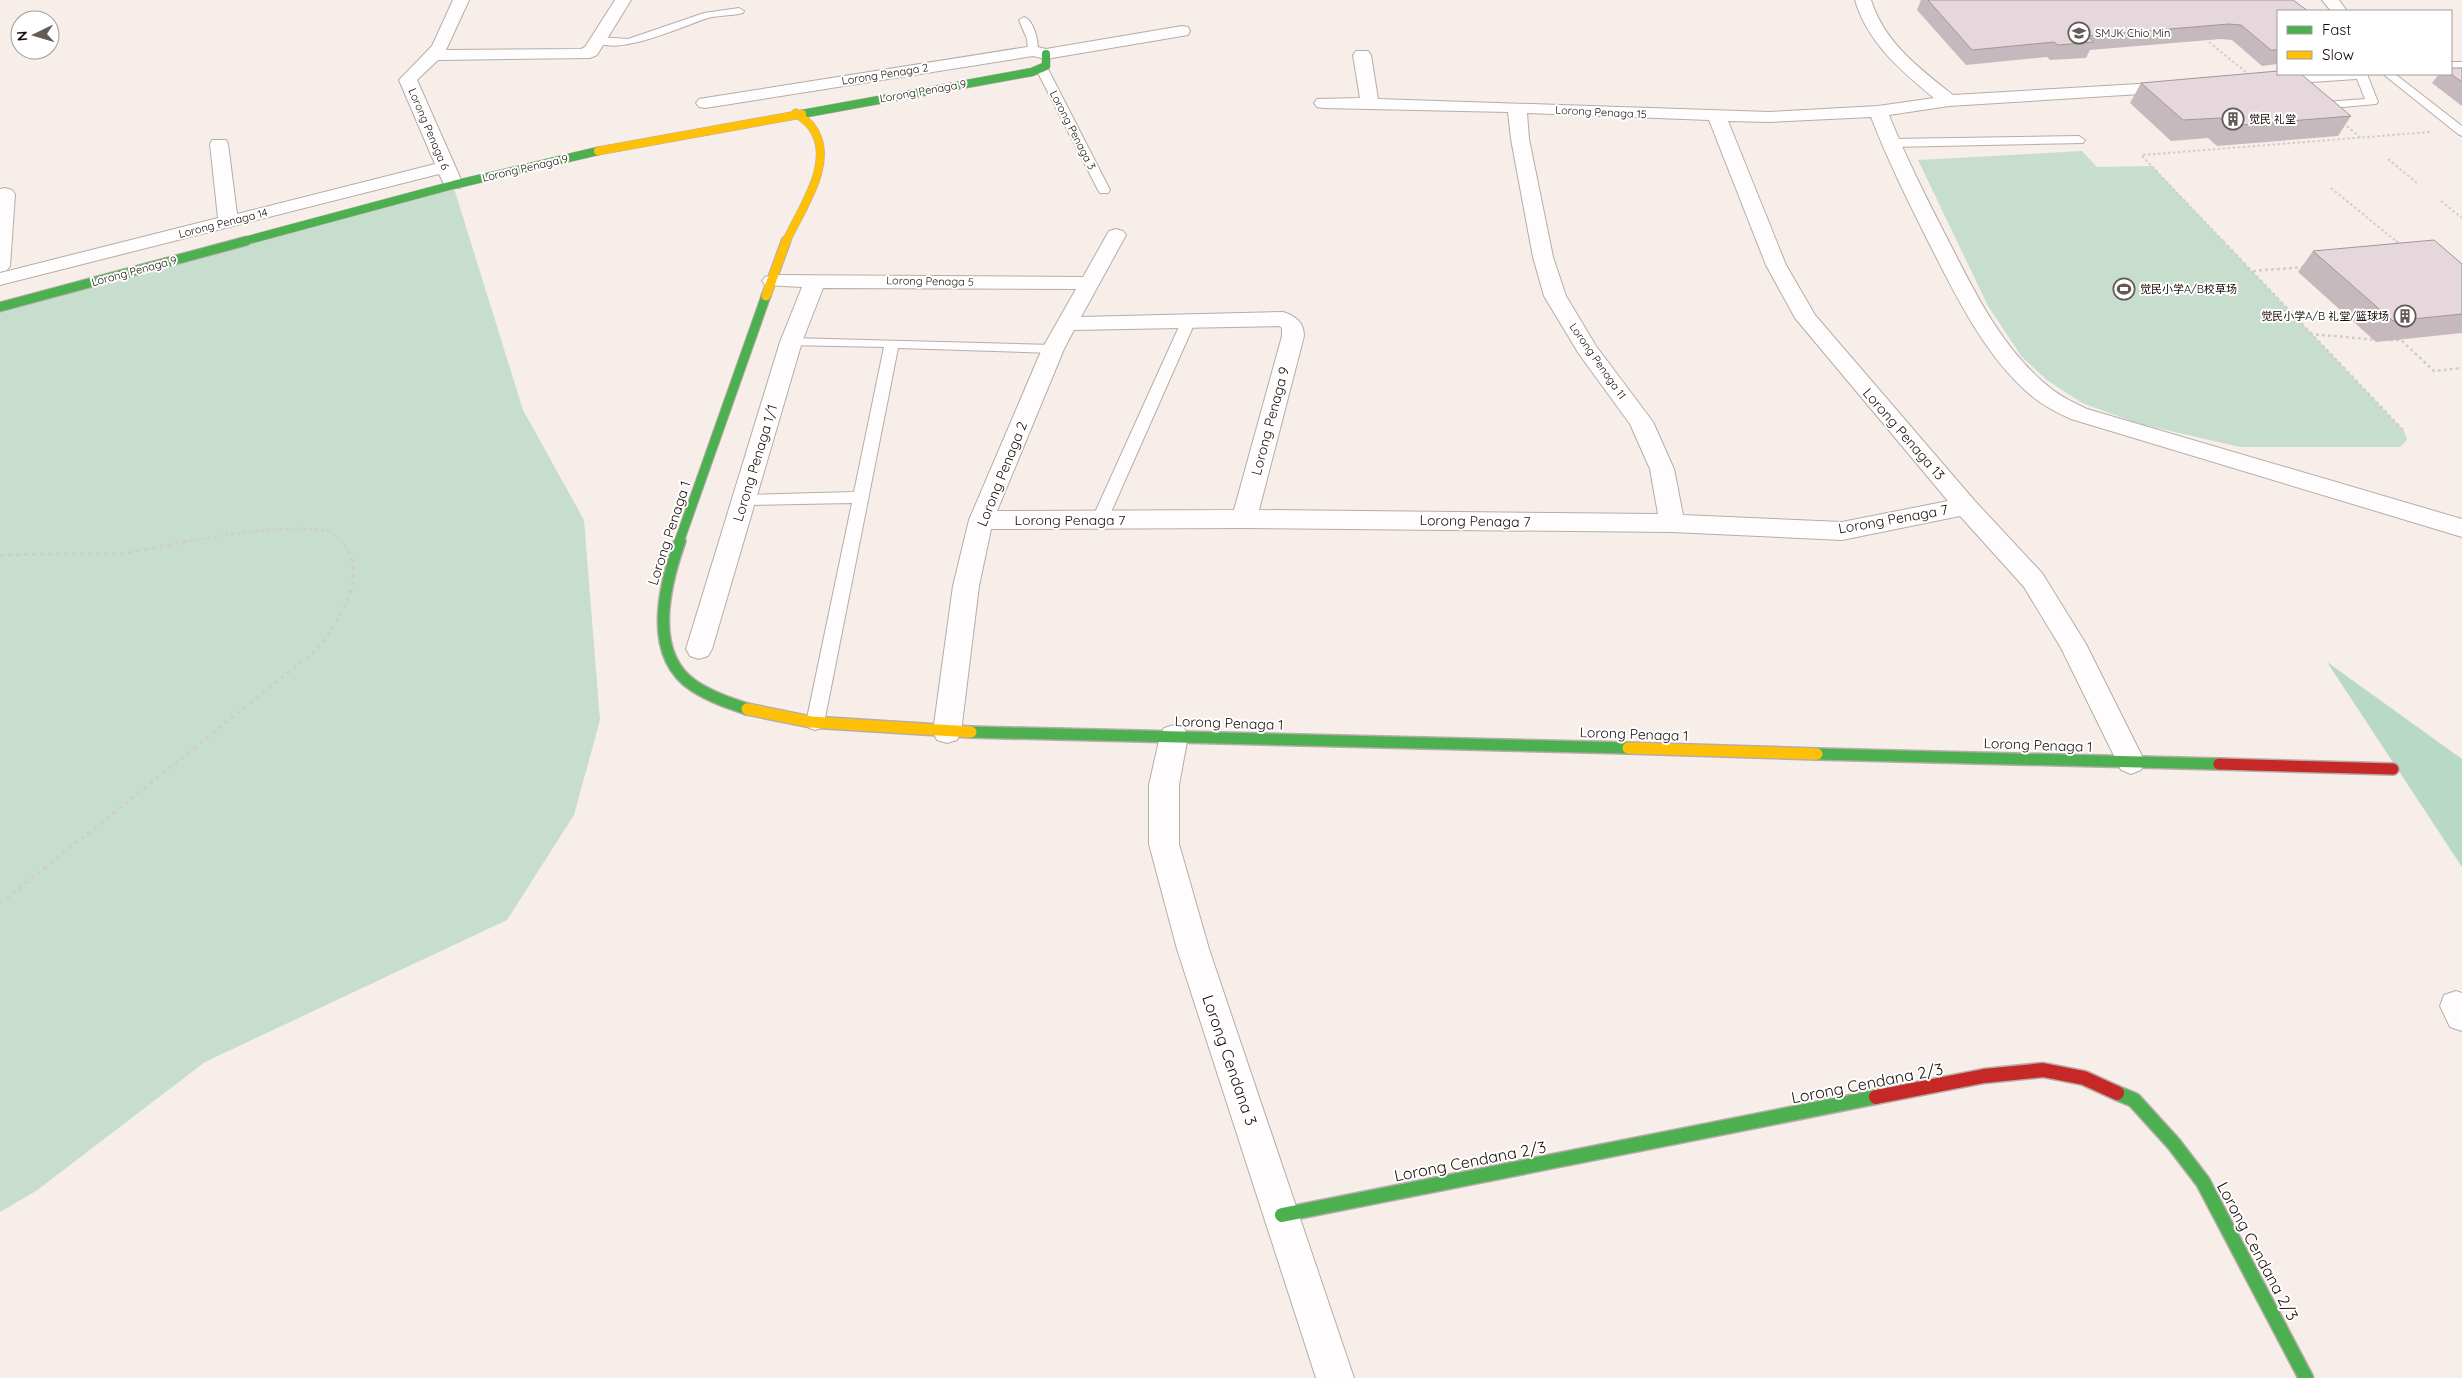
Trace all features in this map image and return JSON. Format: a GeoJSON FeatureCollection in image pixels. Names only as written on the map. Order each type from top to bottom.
{"type":"FeatureCollection","features":[{"type":"Feature","properties":{"kind":"street","name":"Lorong Penaga 6"},"geometry":{"type":"LineString","coordinates":[[453,185],[408,80],[416,68],[439,47],[461,0]]}},
{"type":"Feature","properties":{"kind":"street"},"geometry":{"type":"LineString","coordinates":[[439,47],[598,40],[623,0]]}},
{"type":"Feature","properties":{"kind":"street"},"geometry":{"type":"LineString","coordinates":[[1863,0],[1865,14],[1893,52],[1949,101]]}},
{"type":"Feature","properties":{"kind":"street"},"geometry":{"type":"LineString","coordinates":[[2330,0],[2339,10]]}},
{"type":"Feature","properties":{"kind":"street","name":"Lorong Penaga 2"},"geometry":{"type":"LineString","coordinates":[[706,102],[1041,58],[1182,31]]}},
{"type":"Feature","properties":{"kind":"street"},"geometry":{"type":"LineString","coordinates":[[1362,55],[1370,104]]}},
{"type":"Feature","properties":{"kind":"street","name":"Lorong Penaga 9"},"geometry":{"type":"LineString","coordinates":[[0,307],[453,185],[607,148],[796,113],[1041,58]]}},
{"type":"Feature","properties":{"kind":"street"},"geometry":{"type":"LineString","coordinates":[[2250,78],[2273,80],[2342,75]]}},
{"type":"Feature","properties":{"kind":"street","name":"Lorong Penaga 15"},"geometry":{"type":"LineString","coordinates":[[1323,104],[1517,107],[1716,117],[1769,117],[1878,111],[1949,101],[2193,86]]}},
{"type":"Feature","properties":{"kind":"street","name":"Lorong Penaga 11"},"geometry":{"type":"LineString","coordinates":[[1517,107],[1520,139],[1543,257],[1555,296],[1587,349],[1641,422],[1662,469],[1672,523]]}},
{"type":"Feature","properties":{"kind":"street"},"geometry":{"type":"LineString","coordinates":[[1878,111],[1894,154],[1973,306],[1997,344],[2027,379],[2052,402],[2080,414],[2462,528]]}},
{"type":"Feature","properties":{"kind":"street","name":"Lorong Penaga 1"},"geometry":{"type":"LineString","coordinates":[[796,113],[808,120],[818,132],[820,157],[814,186],[787,239],[676,552],[664,595],[662,640],[668,658],[679,676],[696,689],[741,707],[801,722],[947,732],[1174,736],[2392,769]]}},
{"type":"Feature","properties":{"kind":"street","name":"Lorong Penaga 13"},"geometry":{"type":"LineString","coordinates":[[1716,117],[1776,265],[1806,318],[1965,506],[2033,580],[2073,644],[2132,762]]}},
{"type":"Feature","properties":{"kind":"street"},"geometry":{"type":"LineString","coordinates":[[219,144],[228,222]]}},
{"type":"Feature","properties":{"kind":"street","name":"Lorong Penaga 14"},"geometry":{"type":"LineString","coordinates":[[0,279],[446,167]]}},
{"type":"Feature","properties":{"kind":"street"},"geometry":{"type":"LineString","coordinates":[[0,266],[5,194]]}},
{"type":"Feature","properties":{"kind":"street","name":"Lorong Penaga 2"},"geometry":{"type":"LineString","coordinates":[[947,732],[966,586],[981,520],[1054,349],[1088,283],[1116,235]]}},
{"type":"Feature","properties":{"kind":"street","name":"Lorong Penaga 1/1"},"geometry":{"type":"LineString","coordinates":[[699,649],[791,342],[815,280]]}},
{"type":"Feature","properties":{"kind":"street","name":"Lorong Penaga 5"},"geometry":{"type":"LineString","coordinates":[[772,281],[1088,283]]}},
{"type":"Feature","properties":{"kind":"street"},"geometry":{"type":"LineString","coordinates":[[1067,324],[1189,320]]}},
{"type":"Feature","properties":{"kind":"street","name":"Lorong Penaga 9"},"geometry":{"type":"LineString","coordinates":[[1189,320],[1283,320],[1294,328],[1244,519]]}},
{"type":"Feature","properties":{"kind":"street","name":"Lorong Penaga 7"},"geometry":{"type":"LineString","coordinates":[[981,520],[1244,519],[1672,523],[1842,531],[1895,522],[1965,506]]}},
{"type":"Feature","properties":{"kind":"street","name":"Lorong Cendana 3"},"geometry":{"type":"LineString","coordinates":[[1174,736],[1164,785],[1164,844],[1196,958],[1335,1378]]}},
{"type":"Feature","properties":{"kind":"street","name":"Lorong Cendana 2/3"},"geometry":{"type":"LineString","coordinates":[[1282,1215],[1984,1076],[2043,1070],[2084,1078],[2134,1100],[2174,1144],[2203,1182],[2244,1256],[2306,1378]]}},
{"type":"Feature","properties":{"kind":"lane"},"geometry":{"type":"LineString","coordinates":[[598,40],[629,42],[708,15],[739,11]]}},
{"type":"Feature","properties":{"kind":"lane"},"geometry":{"type":"LineString","coordinates":[[1024,20],[1041,58]]}},
{"type":"Feature","properties":{"kind":"lane","name":"Lorong Penaga 3"},"geometry":{"type":"LineString","coordinates":[[1041,58],[1104,190]]}},
{"type":"Feature","properties":{"kind":"lane"},"geometry":{"type":"LineString","coordinates":[[2308,97],[2321,106],[2372,102],[2361,75]]}},
{"type":"Feature","properties":{"kind":"lane"},"geometry":{"type":"LineString","coordinates":[[2389,75],[2461,131]]}},
{"type":"Feature","properties":{"kind":"lane"},"geometry":{"type":"LineString","coordinates":[[2273,80],[2295,89]]}},
{"type":"Feature","properties":{"kind":"lane"},"geometry":{"type":"LineString","coordinates":[[1891,143],[2079,140]]}},
{"type":"Feature","properties":{"kind":"lane"},"geometry":{"type":"LineString","coordinates":[[1100,519],[1189,320]]}},
{"type":"Feature","properties":{"kind":"lane"},"geometry":{"type":"LineString","coordinates":[[791,342],[892,343],[1054,349]]}},
{"type":"Feature","properties":{"kind":"lane"},"geometry":{"type":"LineString","coordinates":[[815,723],[892,343]]}},
{"type":"Feature","properties":{"kind":"lane"},"geometry":{"type":"LineString","coordinates":[[744,500],[860,497]]}},
{"type":"Feature","properties":{"kind":"path"},"geometry":{"type":"LineString","coordinates":[[2209,42],[2250,78]]}},
{"type":"Feature","properties":{"kind":"path"},"geometry":{"type":"LineString","coordinates":[[2341,122],[2361,137]]}},
{"type":"Feature","properties":{"kind":"path"},"geometry":{"type":"LineString","coordinates":[[2404,431],[2142,156],[2361,137],[2461,131]]}},
{"type":"Feature","properties":{"kind":"path"},"geometry":{"type":"LineString","coordinates":[[2388,160],[2418,183]]}},
{"type":"Feature","properties":{"kind":"path"},"geometry":{"type":"LineString","coordinates":[[2331,188],[2403,247]]}},
{"type":"Feature","properties":{"kind":"path"},"geometry":{"type":"LineString","coordinates":[[2440,201],[2462,218]]}},
{"type":"Feature","properties":{"kind":"path"},"geometry":{"type":"LineString","coordinates":[[2253,271],[2310,266]]}},
{"type":"Feature","properties":{"kind":"path"},"geometry":{"type":"LineString","coordinates":[[2310,334],[2374,340],[2401,340],[2434,371],[2462,368]]}},
{"type":"Feature","properties":{"kind":"path"},"geometry":{"type":"LineString","coordinates":[[0,555],[127,553],[211,537],[307,529],[333,533],[347,547],[354,566],[351,589],[338,621],[319,648],[0,904]]}},
{"type":"Feature","properties":{"kind":"green space","name":"觉民小学A/B校草场"},"geometry":{"type":"Polygon","coordinates":[[[2082,151],[2097,167],[2152,166],[2404,431],[2407,440],[2400,447],[2240,447],[2140,424],[2082,403],[2047,380],[2022,357],[1988,306],[1918,160],[2082,151]]]}},
{"type":"Feature","properties":{"kind":"green space"},"geometry":{"type":"Polygon","coordinates":[[[453,185],[523,410],[584,520],[600,720],[574,815],[507,920],[205,1062],[36,1191],[0,1212],[0,307],[453,185]]]}},
{"type":"Feature","properties":{"kind":"green space"},"geometry":{"type":"Polygon","coordinates":[[[2327,662],[2462,759],[2462,867],[2327,662]]]}},
{"type":"Feature","properties":{"kind":"building"},"geometry":{"type":"Polygon","coordinates":[[[1928,0],[2293,0],[2307,10],[2277,10],[2277,50],[2271,50],[2241,25],[2229,24],[2087,36],[2094,42],[2058,45],[2054,42],[1972,50],[1928,0]]]}},
{"type":"Feature","properties":{"kind":"building"},"geometry":{"type":"Polygon","coordinates":[[[2452,68],[2462,68],[2462,82],[2452,75],[2452,68]]]}},
{"type":"Feature","properties":{"kind":"building"},"geometry":{"type":"Polygon","coordinates":[[[2277,71],[2277,75],[2302,75],[2351,116],[2229,126],[2220,118],[2183,120],[2141,83],[2277,71]]]}},
{"type":"Feature","properties":{"kind":"building"},"geometry":{"type":"Polygon","coordinates":[[[2434,240],[2462,264],[2462,314],[2393,321],[2313,251],[2434,240]]]}},
{"type":"Feature","properties":{"kind":"traffic: fast"},"geometry":{"type":"LineString","coordinates":[[802,114],[1032,72],[1046,66],[1046,54]]}},
{"type":"Feature","properties":{"kind":"traffic: fast"},"geometry":{"type":"LineString","coordinates":[[0,307],[453,185],[598,151]]}},
{"type":"Feature","properties":{"kind":"traffic: fast"},"geometry":{"type":"LineString","coordinates":[[747,709],[716,698],[693,686],[677,670],[668,652],[664,632],[664,608],[676,552],[766,296]]}},
{"type":"Feature","properties":{"kind":"traffic: fast"},"geometry":{"type":"LineString","coordinates":[[971,732],[1628,748]]}},
{"type":"Feature","properties":{"kind":"traffic: fast"},"geometry":{"type":"LineString","coordinates":[[1817,754],[2219,764]]}},
{"type":"Feature","properties":{"kind":"traffic: fast"},"geometry":{"type":"LineString","coordinates":[[2117,1093],[2134,1100],[2174,1144],[2203,1182],[2306,1378]]}},
{"type":"Feature","properties":{"kind":"traffic: fast"},"geometry":{"type":"LineString","coordinates":[[1282,1215],[1876,1097]]}},
{"type":"Feature","properties":{"kind":"traffic: slow"},"geometry":{"type":"LineString","coordinates":[[766,296],[786,243],[818,171],[820,155],[818,140],[811,126],[796,113]]}},
{"type":"Feature","properties":{"kind":"traffic: slow"},"geometry":{"type":"LineString","coordinates":[[598,151],[802,114]]}},
{"type":"Feature","properties":{"kind":"traffic: slow"},"geometry":{"type":"LineString","coordinates":[[747,709],[811,722],[971,732]]}},
{"type":"Feature","properties":{"kind":"traffic: slow"},"geometry":{"type":"LineString","coordinates":[[1628,748],[1817,754]]}},
{"type":"Feature","properties":{"kind":"traffic: jam"},"geometry":{"type":"LineString","coordinates":[[2219,764],[2393,769]]}},
{"type":"Feature","properties":{"kind":"traffic: jam"},"geometry":{"type":"LineString","coordinates":[[1876,1097],[1984,1076],[2043,1070],[2084,1078],[2117,1093]]}},
{"type":"Feature","properties":{"kind":"place","name":"SMJK Chio Min"},"geometry":{"type":"Point","coordinates":[2079,33]}},
{"type":"Feature","properties":{"kind":"place","name":"觉民 礼堂"},"geometry":{"type":"Point","coordinates":[2233,119]}},
{"type":"Feature","properties":{"kind":"place","name":"觉民小学A/B校草场"},"geometry":{"type":"Point","coordinates":[2124,289]}},
{"type":"Feature","properties":{"kind":"place","name":"觉民小学A/B 礼堂/篮球场"},"geometry":{"type":"Point","coordinates":[2405,316]}}]}
